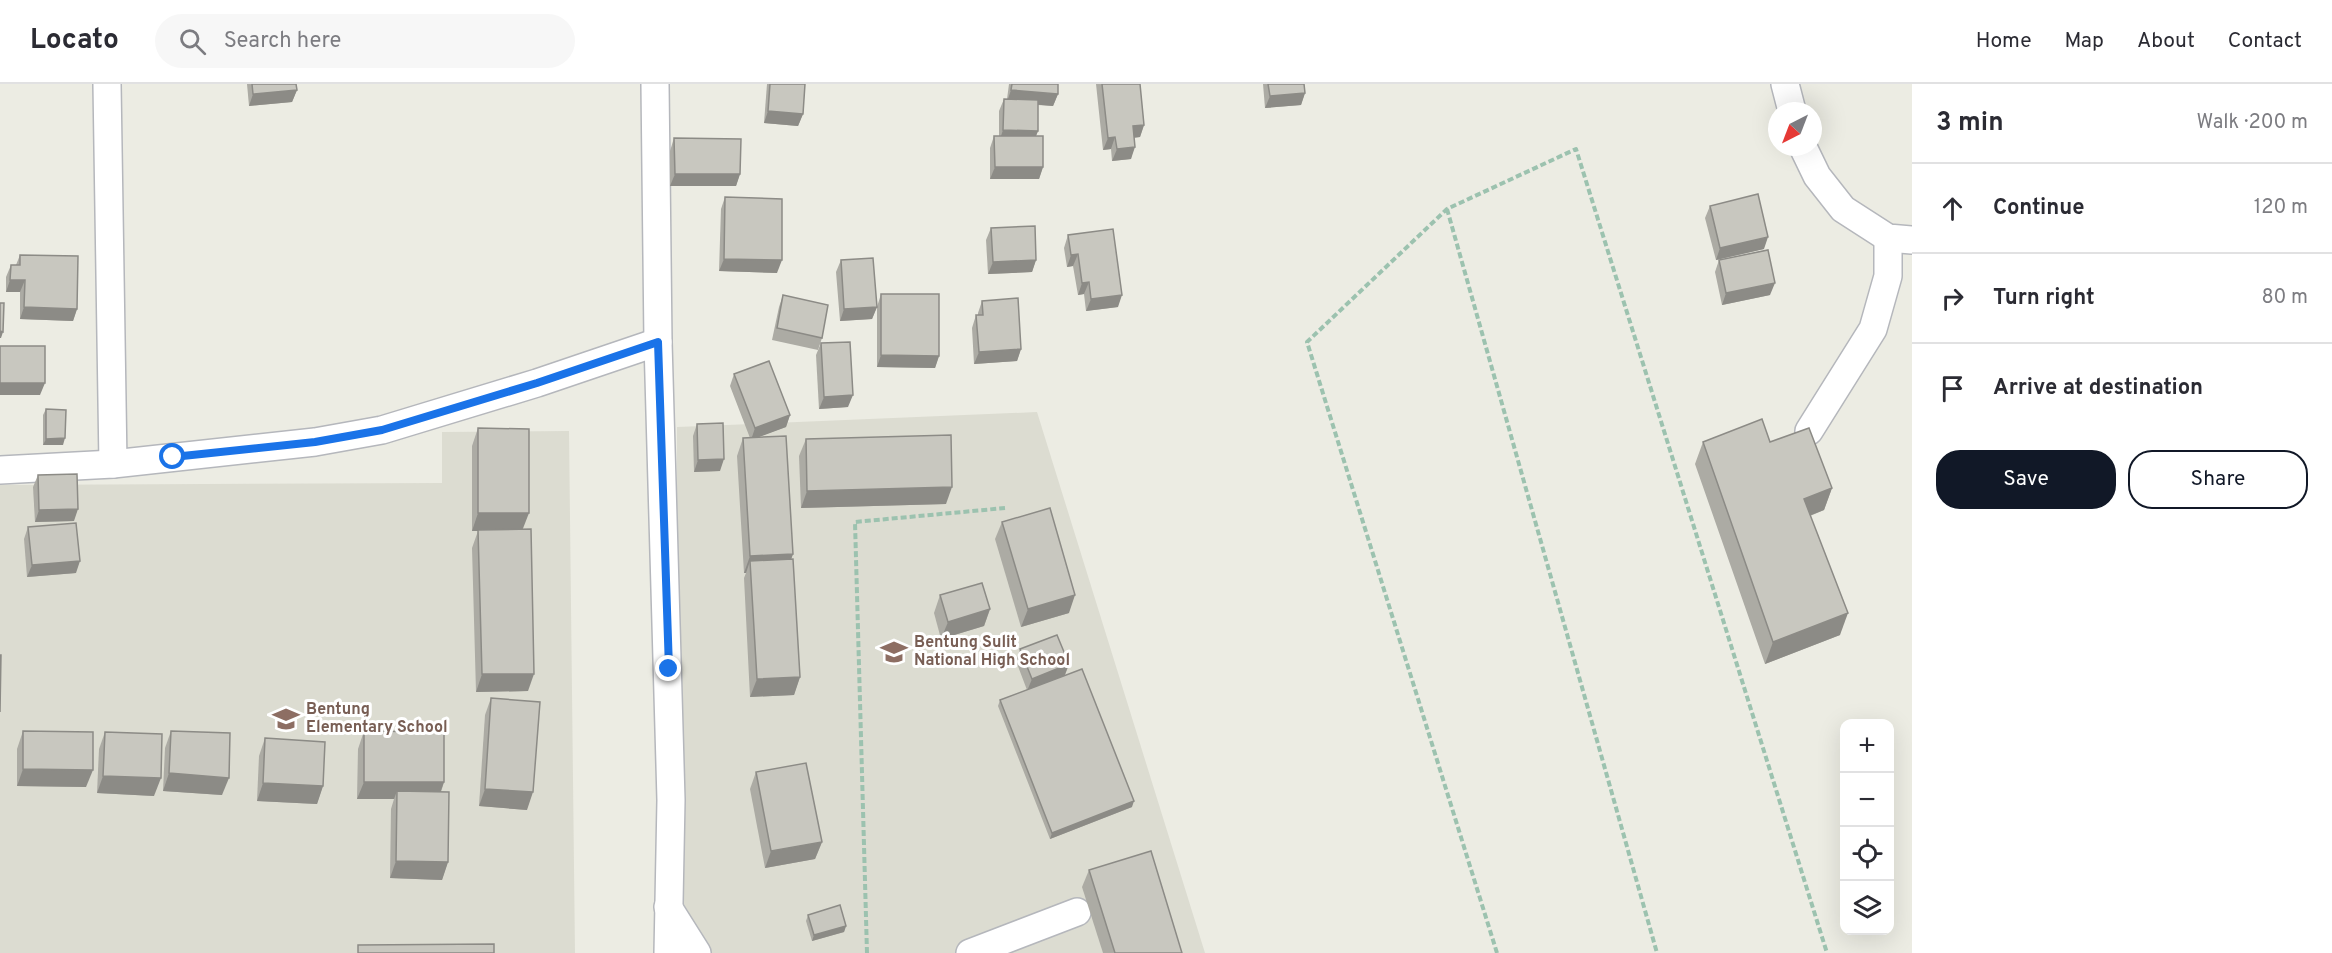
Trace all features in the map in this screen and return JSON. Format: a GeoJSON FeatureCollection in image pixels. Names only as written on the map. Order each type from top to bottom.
{"type":"FeatureCollection","features":[{"type":"Feature","properties":{"kind":"street"},"geometry":{"type":"LineString","coordinates":[[107,84],[112,464]]}},
{"type":"Feature","properties":{"kind":"street"},"geometry":{"type":"LineString","coordinates":[[655,84],[658,342],[671,800],[668,953]]}},
{"type":"Feature","properties":{"kind":"street"},"geometry":{"type":"LineString","coordinates":[[1785,84],[1790,102]]}},
{"type":"Feature","properties":{"kind":"street"},"geometry":{"type":"LineString","coordinates":[[1807,156],[1817,176],[1843,209],[1900,239],[1873,329],[1809,431]]}},
{"type":"Feature","properties":{"kind":"street"},"geometry":{"type":"LineString","coordinates":[[0,470],[112,464],[315,442],[382,430],[537,383],[658,342]]}},
{"type":"Feature","properties":{"kind":"street"},"geometry":{"type":"LineString","coordinates":[[668,907],[697,953]]}},
{"type":"Feature","properties":{"kind":"street"},"geometry":{"type":"LineString","coordinates":[[970,953],[1077,912]]}},
{"type":"Feature","properties":{"kind":"path"},"geometry":{"type":"LineString","coordinates":[[1497,953],[1307,342],[1447,209],[1576,149],[1827,953]]}},
{"type":"Feature","properties":{"kind":"path"},"geometry":{"type":"LineString","coordinates":[[1447,209],[1657,953]]}},
{"type":"Feature","properties":{"kind":"path"},"geometry":{"type":"LineString","coordinates":[[867,953],[855,522],[1005,508]]}},
{"type":"Feature","properties":{"kind":"shaded area","name":"Bentung Sulit National High School"},"geometry":{"type":"Polygon","coordinates":[[[1037,412],[1205,953],[677,953],[677,427],[1037,412]]]}},
{"type":"Feature","properties":{"kind":"shaded area","name":"Bentung Elementary School"},"geometry":{"type":"Polygon","coordinates":[[[569,431],[575,953],[0,953],[0,485],[442,483],[442,432],[569,431]]]}},
{"type":"Feature","properties":{"kind":"building"},"geometry":{"type":"Polygon","coordinates":[[[252,84],[296,84],[297,90],[253,94],[252,84]]]}},
{"type":"Feature","properties":{"kind":"building"},"geometry":{"type":"Polygon","coordinates":[[[770,84],[805,84],[803,114],[768,111],[770,84]]]}},
{"type":"Feature","properties":{"kind":"building"},"geometry":{"type":"Polygon","coordinates":[[[1012,84],[1058,84],[1058,94],[1011,90],[1012,84]]]}},
{"type":"Feature","properties":{"kind":"building"},"geometry":{"type":"Polygon","coordinates":[[[1102,84],[1140,84],[1144,125],[1133,126],[1135,147],[1117,149],[1115,137],[1108,138],[1102,84]]]}},
{"type":"Feature","properties":{"kind":"building"},"geometry":{"type":"Polygon","coordinates":[[[1268,84],[1304,84],[1305,93],[1270,96],[1268,84]]]}},
{"type":"Feature","properties":{"kind":"building"},"geometry":{"type":"Polygon","coordinates":[[[1004,99],[1038,100],[1038,131],[1003,130],[1004,99]]]}},
{"type":"Feature","properties":{"kind":"building"},"geometry":{"type":"Polygon","coordinates":[[[994,136],[1043,136],[1043,167],[995,167],[994,136]]]}},
{"type":"Feature","properties":{"kind":"building"},"geometry":{"type":"Polygon","coordinates":[[[674,138],[741,139],[740,174],[675,174],[674,138]]]}},
{"type":"Feature","properties":{"kind":"building"},"geometry":{"type":"Polygon","coordinates":[[[1758,194],[1768,237],[1720,248],[1710,206],[1758,194]]]}},
{"type":"Feature","properties":{"kind":"building"},"geometry":{"type":"Polygon","coordinates":[[[725,197],[782,199],[782,260],[724,259],[725,197]]]}},
{"type":"Feature","properties":{"kind":"building"},"geometry":{"type":"Polygon","coordinates":[[[1035,226],[1036,260],[993,262],[991,228],[1035,226]]]}},
{"type":"Feature","properties":{"kind":"building"},"geometry":{"type":"Polygon","coordinates":[[[1113,229],[1122,295],[1091,299],[1089,282],[1082,283],[1078,254],[1071,255],[1068,235],[1113,229]]]}},
{"type":"Feature","properties":{"kind":"building"},"geometry":{"type":"Polygon","coordinates":[[[1768,250],[1775,283],[1726,293],[1719,260],[1768,250]]]}},
{"type":"Feature","properties":{"kind":"building"},"geometry":{"type":"Polygon","coordinates":[[[20,255],[78,256],[77,309],[24,307],[25,280],[10,280],[11,265],[20,265],[20,255]]]}},
{"type":"Feature","properties":{"kind":"building"},"geometry":{"type":"Polygon","coordinates":[[[873,258],[877,307],[844,309],[841,260],[873,258]]]}},
{"type":"Feature","properties":{"kind":"building"},"geometry":{"type":"Polygon","coordinates":[[[881,294],[939,294],[939,356],[881,355],[881,294]]]}},
{"type":"Feature","properties":{"kind":"building"},"geometry":{"type":"Polygon","coordinates":[[[783,295],[828,305],[822,338],[777,328],[783,295]]]}},
{"type":"Feature","properties":{"kind":"building"},"geometry":{"type":"Polygon","coordinates":[[[1018,298],[1021,349],[979,352],[976,315],[983,315],[982,301],[1018,298]]]}},
{"type":"Feature","properties":{"kind":"building"},"geometry":{"type":"Polygon","coordinates":[[[0,303],[4,303],[3,332],[0,331],[0,303]]]}},
{"type":"Feature","properties":{"kind":"building"},"geometry":{"type":"Polygon","coordinates":[[[850,342],[853,395],[824,397],[821,343],[850,342]]]}},
{"type":"Feature","properties":{"kind":"building"},"geometry":{"type":"Polygon","coordinates":[[[0,346],[45,346],[45,383],[0,383],[0,346]]]}},
{"type":"Feature","properties":{"kind":"building"},"geometry":{"type":"Polygon","coordinates":[[[769,361],[790,415],[755,428],[734,374],[769,361]]]}},
{"type":"Feature","properties":{"kind":"building"},"geometry":{"type":"Polygon","coordinates":[[[46,409],[66,410],[65,438],[46,439],[46,409]]]}},
{"type":"Feature","properties":{"kind":"building"},"geometry":{"type":"Polygon","coordinates":[[[1762,419],[1770,442],[1809,428],[1832,488],[1804,499],[1848,613],[1773,642],[1703,442],[1762,419]]]}},
{"type":"Feature","properties":{"kind":"building"},"geometry":{"type":"Polygon","coordinates":[[[723,423],[724,459],[698,460],[697,424],[723,423]]]}},
{"type":"Feature","properties":{"kind":"building"},"geometry":{"type":"Polygon","coordinates":[[[478,428],[529,429],[529,513],[478,513],[478,428]]]}},
{"type":"Feature","properties":{"kind":"building"},"geometry":{"type":"Polygon","coordinates":[[[951,435],[952,487],[807,491],[806,439],[951,435]]]}},
{"type":"Feature","properties":{"kind":"building"},"geometry":{"type":"Polygon","coordinates":[[[786,436],[793,554],[750,556],[743,438],[786,436]]]}},
{"type":"Feature","properties":{"kind":"building"},"geometry":{"type":"Polygon","coordinates":[[[77,474],[78,509],[39,510],[38,475],[77,474]]]}},
{"type":"Feature","properties":{"kind":"building"},"geometry":{"type":"Polygon","coordinates":[[[1050,508],[1075,595],[1028,609],[1002,522],[1050,508]]]}},
{"type":"Feature","properties":{"kind":"building"},"geometry":{"type":"Polygon","coordinates":[[[76,523],[80,561],[32,565],[28,527],[76,523]]]}},
{"type":"Feature","properties":{"kind":"building"},"geometry":{"type":"Polygon","coordinates":[[[531,529],[534,674],[482,674],[478,530],[531,529]]]}},
{"type":"Feature","properties":{"kind":"building"},"geometry":{"type":"Polygon","coordinates":[[[793,559],[800,677],[757,679],[750,561],[793,559]]]}},
{"type":"Feature","properties":{"kind":"building"},"geometry":{"type":"Polygon","coordinates":[[[982,583],[990,609],[948,622],[940,595],[982,583]]]}},
{"type":"Feature","properties":{"kind":"building"},"geometry":{"type":"Polygon","coordinates":[[[1057,635],[1069,664],[1032,679],[1020,649],[1057,635]]]}},
{"type":"Feature","properties":{"kind":"building"},"geometry":{"type":"Polygon","coordinates":[[[0,655],[1,655],[0,712],[0,655]]]}},
{"type":"Feature","properties":{"kind":"building"},"geometry":{"type":"Polygon","coordinates":[[[1082,669],[1134,801],[1052,833],[1000,700],[1082,669]]]}},
{"type":"Feature","properties":{"kind":"building"},"geometry":{"type":"Polygon","coordinates":[[[491,698],[540,702],[533,792],[485,789],[491,698]]]}},
{"type":"Feature","properties":{"kind":"building"},"geometry":{"type":"Polygon","coordinates":[[[23,731],[93,732],[93,770],[23,769],[23,731]]]}},
{"type":"Feature","properties":{"kind":"building"},"geometry":{"type":"Polygon","coordinates":[[[171,731],[230,733],[229,778],[169,773],[171,731]]]}},
{"type":"Feature","properties":{"kind":"building"},"geometry":{"type":"Polygon","coordinates":[[[364,731],[444,732],[444,782],[364,782],[364,731]]]}},
{"type":"Feature","properties":{"kind":"building"},"geometry":{"type":"Polygon","coordinates":[[[105,732],[162,734],[161,778],[103,776],[105,732]]]}},
{"type":"Feature","properties":{"kind":"building"},"geometry":{"type":"Polygon","coordinates":[[[265,738],[325,742],[323,786],[263,783],[265,738]]]}},
{"type":"Feature","properties":{"kind":"building"},"geometry":{"type":"Polygon","coordinates":[[[806,763],[822,842],[771,851],[756,772],[806,763]]]}},
{"type":"Feature","properties":{"kind":"building"},"geometry":{"type":"Polygon","coordinates":[[[397,791],[449,792],[448,862],[396,861],[397,791]]]}},
{"type":"Feature","properties":{"kind":"building"},"geometry":{"type":"Polygon","coordinates":[[[1151,851],[1182,953],[1115,953],[1089,870],[1151,851]]]}},
{"type":"Feature","properties":{"kind":"building"},"geometry":{"type":"Polygon","coordinates":[[[840,905],[846,926],[814,935],[808,915],[840,905]]]}},
{"type":"Feature","properties":{"kind":"building"},"geometry":{"type":"Polygon","coordinates":[[[494,944],[494,953],[358,953],[358,945],[494,944]]]}},
{"type":"Feature","properties":{"kind":"place","name":"Bentung Sulit National High School"},"geometry":{"type":"Point","coordinates":[894,652]}},
{"type":"Feature","properties":{"kind":"place","name":"Bentung Elementary School"},"geometry":{"type":"Point","coordinates":[286,719]}},
{"type":"Feature","properties":{"kind":"route"},"geometry":{"type":"LineString","coordinates":[[173,457],[315,442],[382,430],[537,383],[658,342],[669,669]]}}]}
